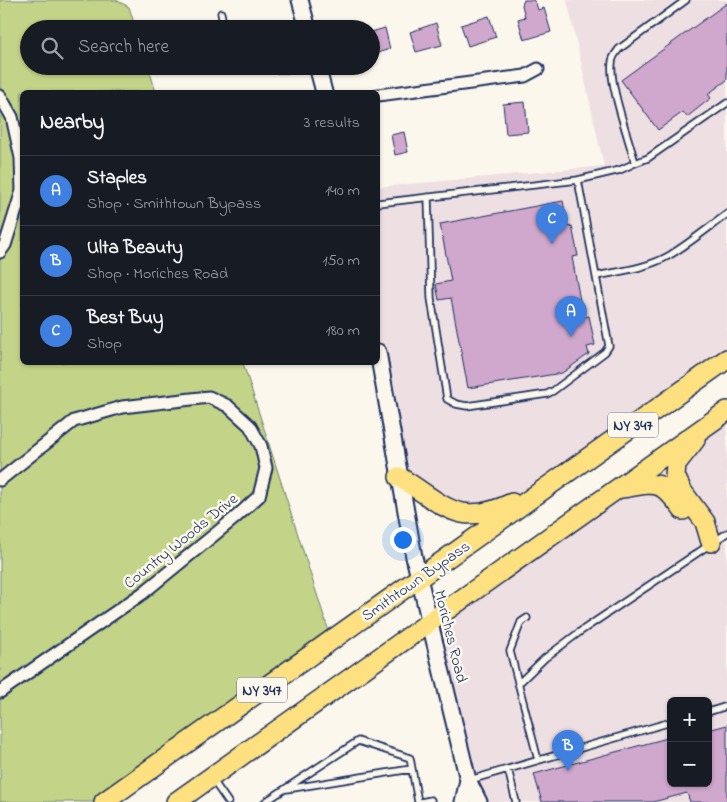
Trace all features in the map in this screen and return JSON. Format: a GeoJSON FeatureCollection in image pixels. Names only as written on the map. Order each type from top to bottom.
{"type":"FeatureCollection","features":[{"type":"Feature","properties":{"kind":"highway","name":"Smithtown Bypass"},"geometry":{"type":"LineString","coordinates":[[104,802],[727,358]]}},
{"type":"Feature","properties":{"kind":"highway","name":"NY 347"},"geometry":{"type":"LineString","coordinates":[[176,802],[727,410]]}},
{"type":"Feature","properties":{"kind":"highway"},"geometry":{"type":"LineString","coordinates":[[706,426],[676,464],[675,472],[682,490],[719,538]]}},
{"type":"Feature","properties":{"kind":"highway"},"geometry":{"type":"LineString","coordinates":[[399,477],[448,508],[472,515],[493,511],[551,484]]}},
{"type":"Feature","properties":{"kind":"highway"},"geometry":{"type":"LineString","coordinates":[[615,490],[652,483],[662,486],[696,528],[719,538]]}},
{"type":"Feature","properties":{"kind":"main road"},"geometry":{"type":"LineString","coordinates":[[300,0],[306,20]]}},
{"type":"Feature","properties":{"kind":"main road"},"geometry":{"type":"LineString","coordinates":[[320,75],[324,90]]}},
{"type":"Feature","properties":{"kind":"main road","name":"Moriches Road"},"geometry":{"type":"LineString","coordinates":[[380,364],[399,477],[419,578],[468,780],[479,802]]}},
{"type":"Feature","properties":{"kind":"main road","name":"Moriches Road"},"geometry":{"type":"LineString","coordinates":[[464,802],[468,780]]}},
{"type":"Feature","properties":{"kind":"street"},"geometry":{"type":"LineString","coordinates":[[380,95],[525,76],[538,69]]}},
{"type":"Feature","properties":{"kind":"street"},"geometry":{"type":"LineString","coordinates":[[0,96],[12,116],[20,153]]}},
{"type":"Feature","properties":{"kind":"street"},"geometry":{"type":"LineString","coordinates":[[0,252],[5,245],[20,197]]}},
{"type":"Feature","properties":{"kind":"street","name":"Country Woods Drive"},"geometry":{"type":"LineString","coordinates":[[0,480],[74,421],[122,407],[209,397],[228,406],[250,426],[262,446],[266,468],[259,496],[236,518],[143,593],[0,692]]}},
{"type":"Feature","properties":{"kind":"lane"},"geometry":{"type":"LineString","coordinates":[[635,164],[613,83],[613,57],[619,49],[686,0]]}},
{"type":"Feature","properties":{"kind":"lane"},"geometry":{"type":"LineString","coordinates":[[221,13],[222,20]]}},
{"type":"Feature","properties":{"kind":"lane"},"geometry":{"type":"LineString","coordinates":[[380,204],[578,180],[620,170],[648,158],[727,103]]}},
{"type":"Feature","properties":{"kind":"lane"},"geometry":{"type":"LineString","coordinates":[[428,197],[432,298],[447,398],[456,404],[467,406],[547,394],[554,391],[605,352],[609,346],[578,180]]}},
{"type":"Feature","properties":{"kind":"lane"},"geometry":{"type":"LineString","coordinates":[[596,276],[633,269],[670,255],[727,214]]}},
{"type":"Feature","properties":{"kind":"lane"},"geometry":{"type":"LineString","coordinates":[[518,684],[552,652],[719,538]]}},
{"type":"Feature","properties":{"kind":"lane"},"geometry":{"type":"LineString","coordinates":[[527,618],[521,622],[510,652],[538,760]]}},
{"type":"Feature","properties":{"kind":"lane"},"geometry":{"type":"LineString","coordinates":[[712,711],[727,706]]}},
{"type":"Feature","properties":{"kind":"lane"},"geometry":{"type":"LineString","coordinates":[[468,780],[667,723]]}},
{"type":"Feature","properties":{"kind":"lane"},"geometry":{"type":"LineString","coordinates":[[265,802],[358,741],[410,758],[419,802],[431,800],[431,802]]}},
{"type":"Feature","properties":{"kind":"lane"},"geometry":{"type":"LineString","coordinates":[[285,789],[412,769]]}},
{"type":"Feature","properties":{"kind":"lane"},"geometry":{"type":"LineString","coordinates":[[508,769],[516,802]]}},
{"type":"Feature","properties":{"kind":"lane"},"geometry":{"type":"LineString","coordinates":[[211,777],[228,802]]}},
{"type":"Feature","properties":{"kind":"shaded area"},"geometry":{"type":"Polygon","coordinates":[[[567,0],[727,0],[727,359],[498,522],[474,522],[413,481],[403,457],[380,347],[380,187],[604,166],[567,0]]]}},
{"type":"Feature","properties":{"kind":"shaded area"},"geometry":{"type":"Polygon","coordinates":[[[727,411],[727,802],[479,802],[430,621],[727,411]]]}},
{"type":"Feature","properties":{"kind":"green space"},"geometry":{"type":"Polygon","coordinates":[[[0,0],[116,0],[129,7],[133,20],[20,20],[20,75],[151,75],[155,90],[20,90],[20,365],[244,365],[330,635],[111,802],[0,802],[0,0]]]}},
{"type":"Feature","properties":{"kind":"building"},"geometry":{"type":"Polygon","coordinates":[[[524,0],[533,0],[538,10],[544,8],[551,32],[524,40],[518,19],[525,17],[522,5],[524,0]]]}},
{"type":"Feature","properties":{"kind":"building"},"geometry":{"type":"Polygon","coordinates":[[[727,3],[727,80],[708,94],[711,98],[687,117],[683,112],[658,130],[621,80],[727,3]]]}},
{"type":"Feature","properties":{"kind":"building"},"geometry":{"type":"Polygon","coordinates":[[[489,16],[496,37],[468,46],[461,25],[489,16]]]}},
{"type":"Feature","properties":{"kind":"building"},"geometry":{"type":"Polygon","coordinates":[[[436,23],[442,45],[416,52],[410,32],[436,23]]]}},
{"type":"Feature","properties":{"kind":"building"},"geometry":{"type":"Polygon","coordinates":[[[385,28],[390,49],[380,52],[380,29],[385,28]]]}},
{"type":"Feature","properties":{"kind":"building"},"geometry":{"type":"Polygon","coordinates":[[[525,102],[528,132],[506,134],[503,104],[525,102]]]}},
{"type":"Feature","properties":{"kind":"building"},"geometry":{"type":"Polygon","coordinates":[[[404,132],[408,152],[395,155],[391,135],[404,132]]]}},
{"type":"Feature","properties":{"kind":"building"},"geometry":{"type":"Polygon","coordinates":[[[563,201],[568,227],[572,226],[578,256],[572,257],[583,317],[589,316],[595,345],[587,347],[589,354],[562,373],[468,388],[451,298],[439,300],[436,284],[451,281],[440,224],[563,201]]]}},
{"type":"Feature","properties":{"kind":"building"},"geometry":{"type":"Polygon","coordinates":[[[727,725],[727,802],[690,802],[687,793],[653,802],[542,802],[534,774],[667,738],[667,787],[712,787],[712,729],[727,725]]]}},
{"type":"Feature","properties":{"kind":"place","name":"Best Buy"},"geometry":{"type":"Point","coordinates":[552,244]}},
{"type":"Feature","properties":{"kind":"place","name":"Staples"},"geometry":{"type":"Point","coordinates":[571,337]}},
{"type":"Feature","properties":{"kind":"place","name":"Ulta Beauty"},"geometry":{"type":"Point","coordinates":[568,771]}}]}
